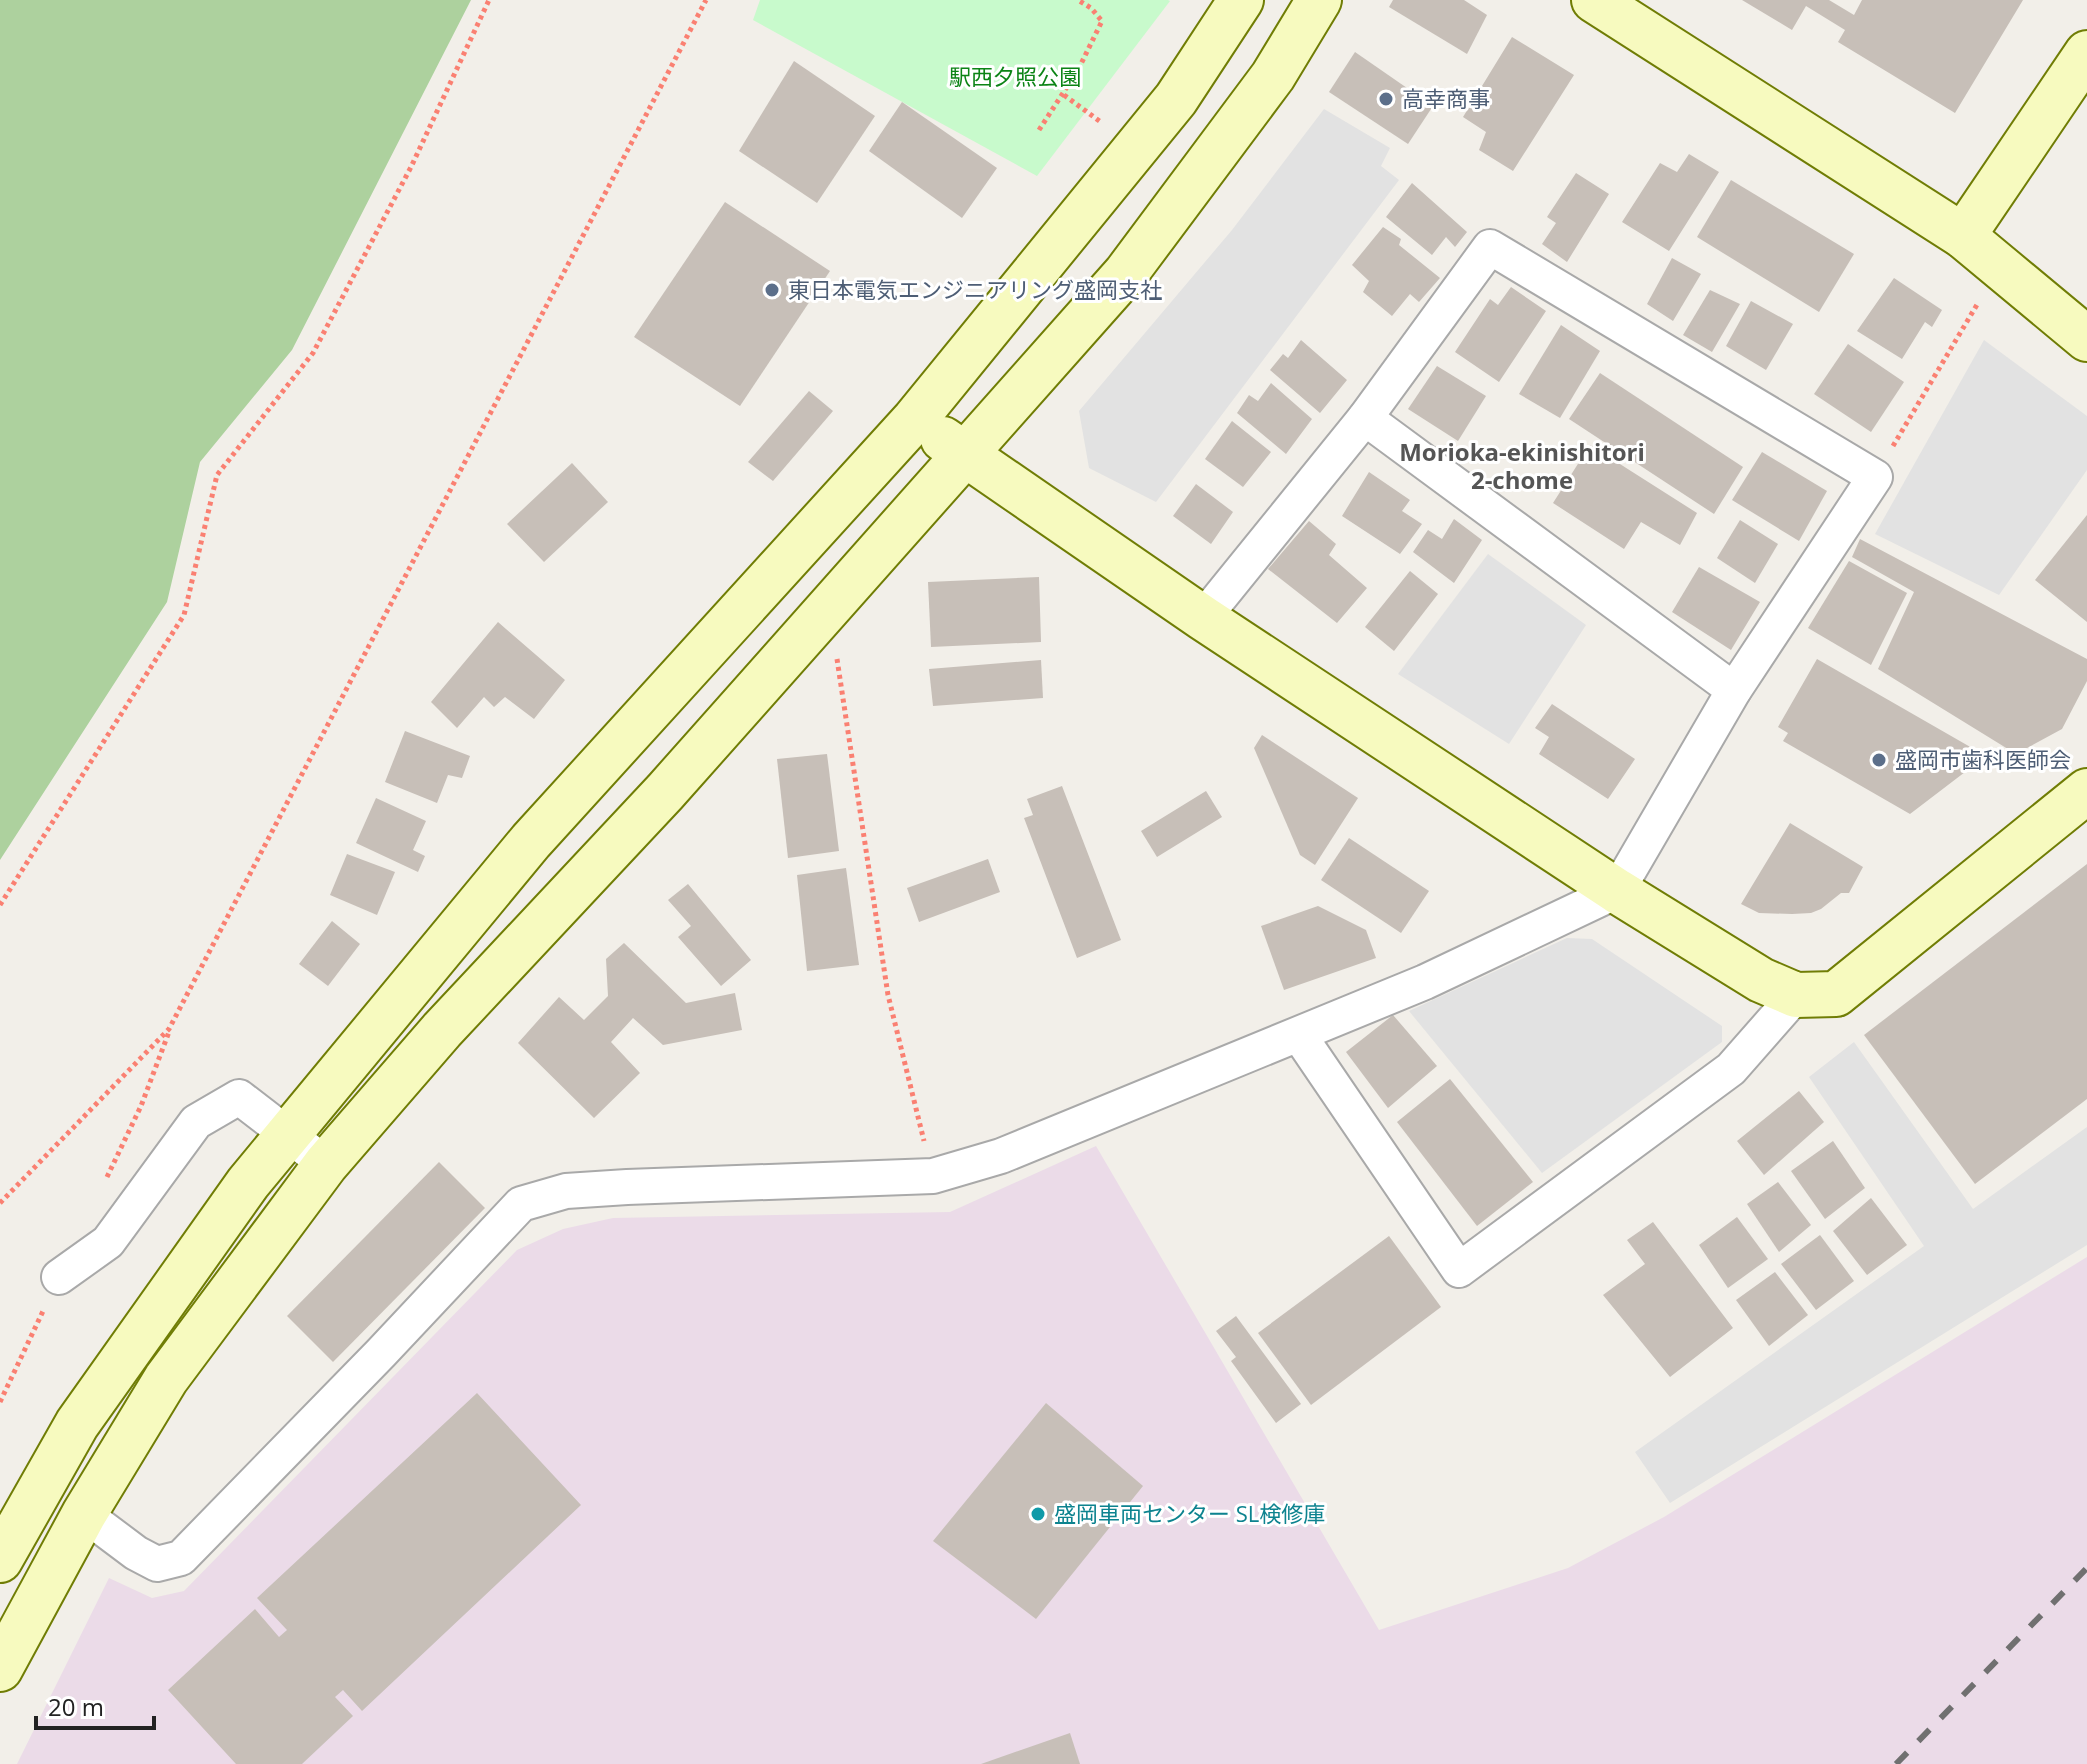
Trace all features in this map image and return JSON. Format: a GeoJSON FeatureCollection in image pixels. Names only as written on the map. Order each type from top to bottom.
{"type":"FeatureCollection","features":[{"type":"Feature","properties":{"kind":"street"},"geometry":{"type":"LineString","coordinates":[[0,1560],[77,1424],[248,1183],[531,841],[915,419],[1176,99],[1241,0]]}},
{"type":"Feature","properties":{"kind":"street"},"geometry":{"type":"LineString","coordinates":[[0,1669],[84,1514],[166,1379],[326,1164],[442,1030],[665,792],[1126,273],[1273,76],[1319,0]]}},
{"type":"Feature","properties":{"kind":"street"},"geometry":{"type":"LineString","coordinates":[[1594,0],[1963,236],[2087,339]]}},
{"type":"Feature","properties":{"kind":"street"},"geometry":{"type":"LineString","coordinates":[[1963,236],[2087,53]]}},
{"type":"Feature","properties":{"kind":"street"},"geometry":{"type":"LineString","coordinates":[[84,1514],[136,1553],[157,1564],[181,1558],[521,1204],[566,1191],[933,1176],[1001,1156],[1299,1035],[1425,982],[1617,891],[1734,690],[1875,477],[1490,247],[1365,418],[1203,618]]}},
{"type":"Feature","properties":{"kind":"street"},"geometry":{"type":"LineString","coordinates":[[1365,418],[1734,690]]}},
{"type":"Feature","properties":{"kind":"street"},"geometry":{"type":"LineString","coordinates":[[915,419],[964,456],[1203,618],[1617,891],[1761,980],[1796,995],[1836,994],[2087,791]]}},
{"type":"Feature","properties":{"kind":"street"},"geometry":{"type":"LineString","coordinates":[[1299,1035],[1459,1270],[1731,1069],[1796,995]]}},
{"type":"Feature","properties":{"kind":"street"},"geometry":{"type":"LineString","coordinates":[[59,1277],[108,1242],[196,1122],[239,1097],[326,1164]]}},
{"type":"Feature","properties":{"kind":"path"},"geometry":{"type":"LineString","coordinates":[[0,905],[184,615],[217,475],[313,353],[411,167],[489,0]]}},
{"type":"Feature","properties":{"kind":"path"},"geometry":{"type":"LineString","coordinates":[[0,1203],[169,1029],[706,0]]}},
{"type":"Feature","properties":{"kind":"path"},"geometry":{"type":"LineString","coordinates":[[1039,130],[1064,95],[1102,21],[1091,8],[1078,0]]}},
{"type":"Feature","properties":{"kind":"path"},"geometry":{"type":"LineString","coordinates":[[1064,95],[1104,125]]}},
{"type":"Feature","properties":{"kind":"path"},"geometry":{"type":"LineString","coordinates":[[1875,477],[1978,303]]}},
{"type":"Feature","properties":{"kind":"path"},"geometry":{"type":"LineString","coordinates":[[837,654],[888,995],[933,1176]]}},
{"type":"Feature","properties":{"kind":"shaded area"},"geometry":{"type":"Polygon","coordinates":[[[1324,109],[1390,148],[1381,166],[1399,180],[1156,502],[1089,468],[1079,411],[1232,230],[1324,109]]]}},
{"type":"Feature","properties":{"kind":"shaded area"},"geometry":{"type":"Polygon","coordinates":[[[1984,340],[2087,416],[2087,470],[1999,595],[1875,534],[1984,340]]]}},
{"type":"Feature","properties":{"kind":"shaded area"},"geometry":{"type":"Polygon","coordinates":[[[1488,554],[1586,625],[1509,744],[1398,674],[1488,554]]]}},
{"type":"Feature","properties":{"kind":"shaded area"},"geometry":{"type":"Polygon","coordinates":[[[1567,938],[1592,939],[1722,1026],[1722,1042],[1542,1173],[1409,1011],[1567,938]]]}},
{"type":"Feature","properties":{"kind":"shaded area"},"geometry":{"type":"Polygon","coordinates":[[[1854,1042],[1973,1209],[2087,1127],[2087,1245],[1670,1503],[1635,1452],[1924,1246],[1809,1077],[1854,1042]]]}},
{"type":"Feature","properties":{"kind":"shaded area"},"geometry":{"type":"Polygon","coordinates":[[[1096,1146],[1379,1630],[1568,1568],[1664,1517],[2087,1257],[2087,1764],[17,1764],[109,1578],[152,1598],[184,1591],[517,1250],[563,1229],[613,1218],[950,1212],[1096,1146]]]}},
{"type":"Feature","properties":{"kind":"green space"},"geometry":{"type":"Polygon","coordinates":[[[0,0],[471,0],[292,350],[200,462],[167,602],[0,860],[0,0]]]}},
{"type":"Feature","properties":{"kind":"green space","name":"駅西夕照公園"},"geometry":{"type":"Polygon","coordinates":[[[760,0],[1170,1],[1037,176],[753,20],[760,0]]]}},
{"type":"Feature","properties":{"kind":"building"},"geometry":{"type":"Polygon","coordinates":[[[1393,0],[1464,0],[1487,15],[1467,54],[1389,7],[1393,0]]]}},
{"type":"Feature","properties":{"kind":"building"},"geometry":{"type":"Polygon","coordinates":[[[1742,0],[1829,0],[1854,15],[1862,0],[2023,0],[1955,113],[1838,42],[1845,30],[1806,6],[1792,30],[1742,0]]]}},
{"type":"Feature","properties":{"kind":"building"},"geometry":{"type":"Polygon","coordinates":[[[1512,37],[1574,75],[1513,171],[1479,150],[1486,132],[1463,117],[1512,37]]]}},
{"type":"Feature","properties":{"kind":"building"},"geometry":{"type":"Polygon","coordinates":[[[1355,52],[1433,106],[1408,144],[1329,92],[1355,52]]]}},
{"type":"Feature","properties":{"kind":"building"},"geometry":{"type":"Polygon","coordinates":[[[794,61],[875,116],[817,203],[739,151],[794,61]]]}},
{"type":"Feature","properties":{"kind":"building"},"geometry":{"type":"Polygon","coordinates":[[[902,102],[997,168],[962,218],[869,151],[902,102]]]}},
{"type":"Feature","properties":{"kind":"building"},"geometry":{"type":"Polygon","coordinates":[[[1689,154],[1719,172],[1669,251],[1622,222],[1660,163],[1677,172],[1689,154]]]}},
{"type":"Feature","properties":{"kind":"building"},"geometry":{"type":"Polygon","coordinates":[[[1576,173],[1609,194],[1567,262],[1542,244],[1556,223],[1547,217],[1576,173]]]}},
{"type":"Feature","properties":{"kind":"building"},"geometry":{"type":"Polygon","coordinates":[[[1731,180],[1854,254],[1819,312],[1697,237],[1731,180]]]}},
{"type":"Feature","properties":{"kind":"building"},"geometry":{"type":"Polygon","coordinates":[[[1412,183],[1467,232],[1455,247],[1446,237],[1432,255],[1386,217],[1412,183]]]}},
{"type":"Feature","properties":{"kind":"building"},"geometry":{"type":"Polygon","coordinates":[[[725,202],[830,271],[740,406],[634,337],[725,202]]]}},
{"type":"Feature","properties":{"kind":"building"},"geometry":{"type":"Polygon","coordinates":[[[1383,227],[1401,239],[1399,245],[1440,278],[1419,302],[1410,294],[1392,316],[1363,292],[1369,281],[1352,265],[1383,227]]]}},
{"type":"Feature","properties":{"kind":"building"},"geometry":{"type":"Polygon","coordinates":[[[1672,258],[1701,274],[1673,321],[1647,304],[1672,258]]]}},
{"type":"Feature","properties":{"kind":"building"},"geometry":{"type":"Polygon","coordinates":[[[1894,278],[1942,310],[1932,327],[1925,322],[1902,359],[1857,331],[1894,278]]]}},
{"type":"Feature","properties":{"kind":"building"},"geometry":{"type":"Polygon","coordinates":[[[1511,287],[1546,311],[1499,382],[1455,352],[1490,299],[1498,305],[1511,287]]]}},
{"type":"Feature","properties":{"kind":"building"},"geometry":{"type":"Polygon","coordinates":[[[1710,290],[1740,304],[1712,352],[1683,335],[1710,290]]]}},
{"type":"Feature","properties":{"kind":"building"},"geometry":{"type":"Polygon","coordinates":[[[1751,301],[1793,324],[1766,370],[1726,346],[1751,301]]]}},
{"type":"Feature","properties":{"kind":"building"},"geometry":{"type":"Polygon","coordinates":[[[1561,325],[1600,351],[1560,418],[1519,394],[1561,325]]]}},
{"type":"Feature","properties":{"kind":"building"},"geometry":{"type":"Polygon","coordinates":[[[1301,340],[1347,380],[1320,413],[1270,370],[1283,354],[1288,358],[1301,340]]]}},
{"type":"Feature","properties":{"kind":"building"},"geometry":{"type":"Polygon","coordinates":[[[1848,344],[1904,382],[1871,432],[1814,394],[1848,344]]]}},
{"type":"Feature","properties":{"kind":"building"},"geometry":{"type":"Polygon","coordinates":[[[1437,366],[1486,396],[1458,441],[1408,409],[1437,366]]]}},
{"type":"Feature","properties":{"kind":"building"},"geometry":{"type":"Polygon","coordinates":[[[1600,373],[1743,467],[1714,514],[1569,419],[1600,373]]]}},
{"type":"Feature","properties":{"kind":"building"},"geometry":{"type":"Polygon","coordinates":[[[1271,383],[1312,419],[1286,454],[1237,413],[1249,395],[1258,401],[1271,383]]]}},
{"type":"Feature","properties":{"kind":"building"},"geometry":{"type":"Polygon","coordinates":[[[809,391],[833,411],[773,481],[748,462],[809,391]]]}},
{"type":"Feature","properties":{"kind":"building"},"geometry":{"type":"Polygon","coordinates":[[[1232,421],[1271,452],[1243,487],[1205,459],[1232,421]]]}},
{"type":"Feature","properties":{"kind":"building"},"geometry":{"type":"Polygon","coordinates":[[[1590,445],[1697,513],[1680,545],[1641,522],[1624,549],[1553,503],[1590,445]]]}},
{"type":"Feature","properties":{"kind":"building"},"geometry":{"type":"Polygon","coordinates":[[[1762,452],[1827,491],[1799,541],[1732,500],[1762,452]]]}},
{"type":"Feature","properties":{"kind":"building"},"geometry":{"type":"Polygon","coordinates":[[[572,463],[608,502],[544,562],[507,524],[572,463]]]}},
{"type":"Feature","properties":{"kind":"building"},"geometry":{"type":"Polygon","coordinates":[[[1369,472],[1410,500],[1402,511],[1422,524],[1400,554],[1342,516],[1369,472]]]}},
{"type":"Feature","properties":{"kind":"building"},"geometry":{"type":"Polygon","coordinates":[[[1196,484],[1233,512],[1211,544],[1173,516],[1196,484]]]}},
{"type":"Feature","properties":{"kind":"building"},"geometry":{"type":"Polygon","coordinates":[[[2087,515],[2087,622],[2035,580],[2087,515]]]}},
{"type":"Feature","properties":{"kind":"building"},"geometry":{"type":"Polygon","coordinates":[[[1454,519],[1482,540],[1454,583],[1413,552],[1428,530],[1442,539],[1454,519]]]}},
{"type":"Feature","properties":{"kind":"building"},"geometry":{"type":"Polygon","coordinates":[[[1740,520],[1778,544],[1755,583],[1717,558],[1740,520]]]}},
{"type":"Feature","properties":{"kind":"building"},"geometry":{"type":"Polygon","coordinates":[[[1309,521],[1336,544],[1329,555],[1367,588],[1337,623],[1268,569],[1309,521]]]}},
{"type":"Feature","properties":{"kind":"building"},"geometry":{"type":"Polygon","coordinates":[[[1860,539],[2087,659],[2087,681],[2062,729],[2016,754],[1878,669],[1914,592],[1852,557],[1860,539]]]}},
{"type":"Feature","properties":{"kind":"building"},"geometry":{"type":"Polygon","coordinates":[[[1849,561],[1907,593],[1871,665],[1808,628],[1849,561]]]}},
{"type":"Feature","properties":{"kind":"building"},"geometry":{"type":"Polygon","coordinates":[[[1699,567],[1760,602],[1731,650],[1672,612],[1699,567]]]}},
{"type":"Feature","properties":{"kind":"building"},"geometry":{"type":"Polygon","coordinates":[[[1410,571],[1438,594],[1394,651],[1365,627],[1410,571]]]}},
{"type":"Feature","properties":{"kind":"building"},"geometry":{"type":"Polygon","coordinates":[[[1039,577],[1041,642],[931,647],[928,582],[1039,577]]]}},
{"type":"Feature","properties":{"kind":"building"},"geometry":{"type":"Polygon","coordinates":[[[498,622],[565,680],[534,719],[505,697],[494,707],[484,697],[457,728],[431,702],[498,622]]]}},
{"type":"Feature","properties":{"kind":"building"},"geometry":{"type":"Polygon","coordinates":[[[1817,659],[1986,756],[1910,814],[1783,741],[1788,733],[1778,727],[1817,659]]]}},
{"type":"Feature","properties":{"kind":"building"},"geometry":{"type":"Polygon","coordinates":[[[1041,660],[1043,698],[933,706],[929,669],[1041,660]]]}},
{"type":"Feature","properties":{"kind":"building"},"geometry":{"type":"Polygon","coordinates":[[[1552,704],[1635,759],[1608,799],[1539,754],[1549,737],[1535,728],[1552,704]]]}},
{"type":"Feature","properties":{"kind":"building"},"geometry":{"type":"Polygon","coordinates":[[[405,731],[470,756],[462,778],[448,775],[437,803],[385,782],[405,731]]]}},
{"type":"Feature","properties":{"kind":"building"},"geometry":{"type":"Polygon","coordinates":[[[1262,735],[1358,798],[1315,865],[1300,855],[1254,748],[1262,735]]]}},
{"type":"Feature","properties":{"kind":"building"},"geometry":{"type":"Polygon","coordinates":[[[827,754],[839,851],[788,858],[777,759],[827,754]]]}},
{"type":"Feature","properties":{"kind":"building"},"geometry":{"type":"Polygon","coordinates":[[[1062,786],[1121,940],[1077,958],[1024,818],[1033,815],[1027,799],[1062,786]]]}},
{"type":"Feature","properties":{"kind":"building"},"geometry":{"type":"Polygon","coordinates":[[[1206,791],[1222,817],[1157,857],[1141,831],[1206,791]]]}},
{"type":"Feature","properties":{"kind":"building"},"geometry":{"type":"Polygon","coordinates":[[[376,798],[426,821],[413,850],[425,856],[418,872],[356,843],[376,798]]]}},
{"type":"Feature","properties":{"kind":"building"},"geometry":{"type":"Polygon","coordinates":[[[1790,823],[1863,867],[1849,893],[1841,893],[1821,909],[1811,913],[1759,913],[1741,904],[1790,823]]]}},
{"type":"Feature","properties":{"kind":"building"},"geometry":{"type":"Polygon","coordinates":[[[1349,838],[1429,891],[1401,933],[1321,880],[1349,838]]]}},
{"type":"Feature","properties":{"kind":"building"},"geometry":{"type":"Polygon","coordinates":[[[347,854],[395,872],[377,915],[330,895],[347,854]]]}},
{"type":"Feature","properties":{"kind":"building"},"geometry":{"type":"Polygon","coordinates":[[[988,859],[1000,892],[919,922],[907,888],[988,859]]]}},
{"type":"Feature","properties":{"kind":"building"},"geometry":{"type":"Polygon","coordinates":[[[2087,864],[2087,1099],[1975,1184],[1864,1035],[2087,864]]]}},
{"type":"Feature","properties":{"kind":"building"},"geometry":{"type":"Polygon","coordinates":[[[846,868],[859,965],[807,971],[797,875],[846,868]]]}},
{"type":"Feature","properties":{"kind":"building"},"geometry":{"type":"Polygon","coordinates":[[[688,884],[751,960],[721,986],[678,937],[691,926],[668,900],[688,884]]]}},
{"type":"Feature","properties":{"kind":"building"},"geometry":{"type":"Polygon","coordinates":[[[1318,906],[1366,930],[1376,958],[1284,990],[1261,926],[1318,906]]]}},
{"type":"Feature","properties":{"kind":"building"},"geometry":{"type":"Polygon","coordinates":[[[332,921],[360,944],[328,986],[299,964],[332,921]]]}},
{"type":"Feature","properties":{"kind":"building"},"geometry":{"type":"Polygon","coordinates":[[[624,943],[686,1003],[735,993],[742,1030],[663,1045],[633,1018],[611,1042],[640,1073],[594,1118],[518,1043],[559,997],[584,1020],[608,996],[606,959],[624,943]]]}},
{"type":"Feature","properties":{"kind":"building"},"geometry":{"type":"Polygon","coordinates":[[[1393,1015],[1437,1066],[1388,1108],[1346,1052],[1393,1015]]]}},
{"type":"Feature","properties":{"kind":"building"},"geometry":{"type":"Polygon","coordinates":[[[1450,1079],[1533,1182],[1477,1226],[1397,1122],[1450,1079]]]}},
{"type":"Feature","properties":{"kind":"building"},"geometry":{"type":"Polygon","coordinates":[[[1799,1091],[1824,1122],[1764,1175],[1737,1141],[1799,1091]]]}},
{"type":"Feature","properties":{"kind":"building"},"geometry":{"type":"Polygon","coordinates":[[[1833,1141],[1865,1188],[1825,1219],[1791,1171],[1833,1141]]]}},
{"type":"Feature","properties":{"kind":"building"},"geometry":{"type":"Polygon","coordinates":[[[439,1162],[485,1208],[333,1362],[287,1316],[439,1162]]]}},
{"type":"Feature","properties":{"kind":"building"},"geometry":{"type":"Polygon","coordinates":[[[1778,1182],[1811,1225],[1779,1252],[1747,1204],[1778,1182]]]}},
{"type":"Feature","properties":{"kind":"building"},"geometry":{"type":"Polygon","coordinates":[[[1871,1198],[1907,1245],[1867,1275],[1833,1231],[1871,1198]]]}},
{"type":"Feature","properties":{"kind":"building"},"geometry":{"type":"Polygon","coordinates":[[[1737,1217],[1768,1259],[1728,1288],[1699,1245],[1737,1217]]]}},
{"type":"Feature","properties":{"kind":"building"},"geometry":{"type":"Polygon","coordinates":[[[1653,1222],[1733,1328],[1670,1377],[1603,1295],[1645,1264],[1627,1240],[1653,1222]]]}},
{"type":"Feature","properties":{"kind":"building"},"geometry":{"type":"Polygon","coordinates":[[[1820,1235],[1854,1281],[1816,1310],[1781,1264],[1820,1235]]]}},
{"type":"Feature","properties":{"kind":"building"},"geometry":{"type":"Polygon","coordinates":[[[1389,1236],[1441,1307],[1311,1405],[1258,1333],[1389,1236]]]}},
{"type":"Feature","properties":{"kind":"building"},"geometry":{"type":"Polygon","coordinates":[[[1775,1272],[1808,1315],[1769,1346],[1736,1300],[1775,1272]]]}},
{"type":"Feature","properties":{"kind":"building"},"geometry":{"type":"Polygon","coordinates":[[[1236,1316],[1301,1404],[1276,1423],[1231,1361],[1236,1357],[1216,1331],[1236,1316]]]}},
{"type":"Feature","properties":{"kind":"building"},"geometry":{"type":"Polygon","coordinates":[[[477,1393],[581,1505],[362,1711],[343,1690],[335,1697],[353,1716],[302,1764],[236,1764],[168,1690],[255,1609],[279,1637],[287,1630],[257,1598],[477,1393]]]}},
{"type":"Feature","properties":{"kind":"building","name":"盛岡車両センター SL検修庫"},"geometry":{"type":"Polygon","coordinates":[[[1046,1403],[1143,1486],[1036,1619],[933,1541],[1046,1403]]]}},
{"type":"Feature","properties":{"kind":"building"},"geometry":{"type":"Polygon","coordinates":[[[1070,1733],[1080,1764],[981,1764],[1070,1733]]]}},
{"type":"Feature","properties":{"kind":"railway"},"geometry":{"type":"LineString","coordinates":[[1896,1764],[2087,1568]]}},
{"type":"Feature","properties":{"kind":"place","name":"高幸商事"},"geometry":{"type":"Point","coordinates":[1386,99]}},
{"type":"Feature","properties":{"kind":"place","name":"東日本電気エンジニアリング盛岡支社"},"geometry":{"type":"Point","coordinates":[772,290]}},
{"type":"Feature","properties":{"kind":"place","name":"盛岡市歯科医師会"},"geometry":{"type":"Point","coordinates":[1879,760]}},
{"type":"Feature","properties":{"kind":"place","name":"盛岡車両センター SL検修庫"},"geometry":{"type":"Point","coordinates":[1038,1514]}},
{"type":"Feature","properties":{"kind":"district","name":"Morioka-ekinishitori 2-chome"},"geometry":{"type":"Point","coordinates":[1522,467]}}]}
